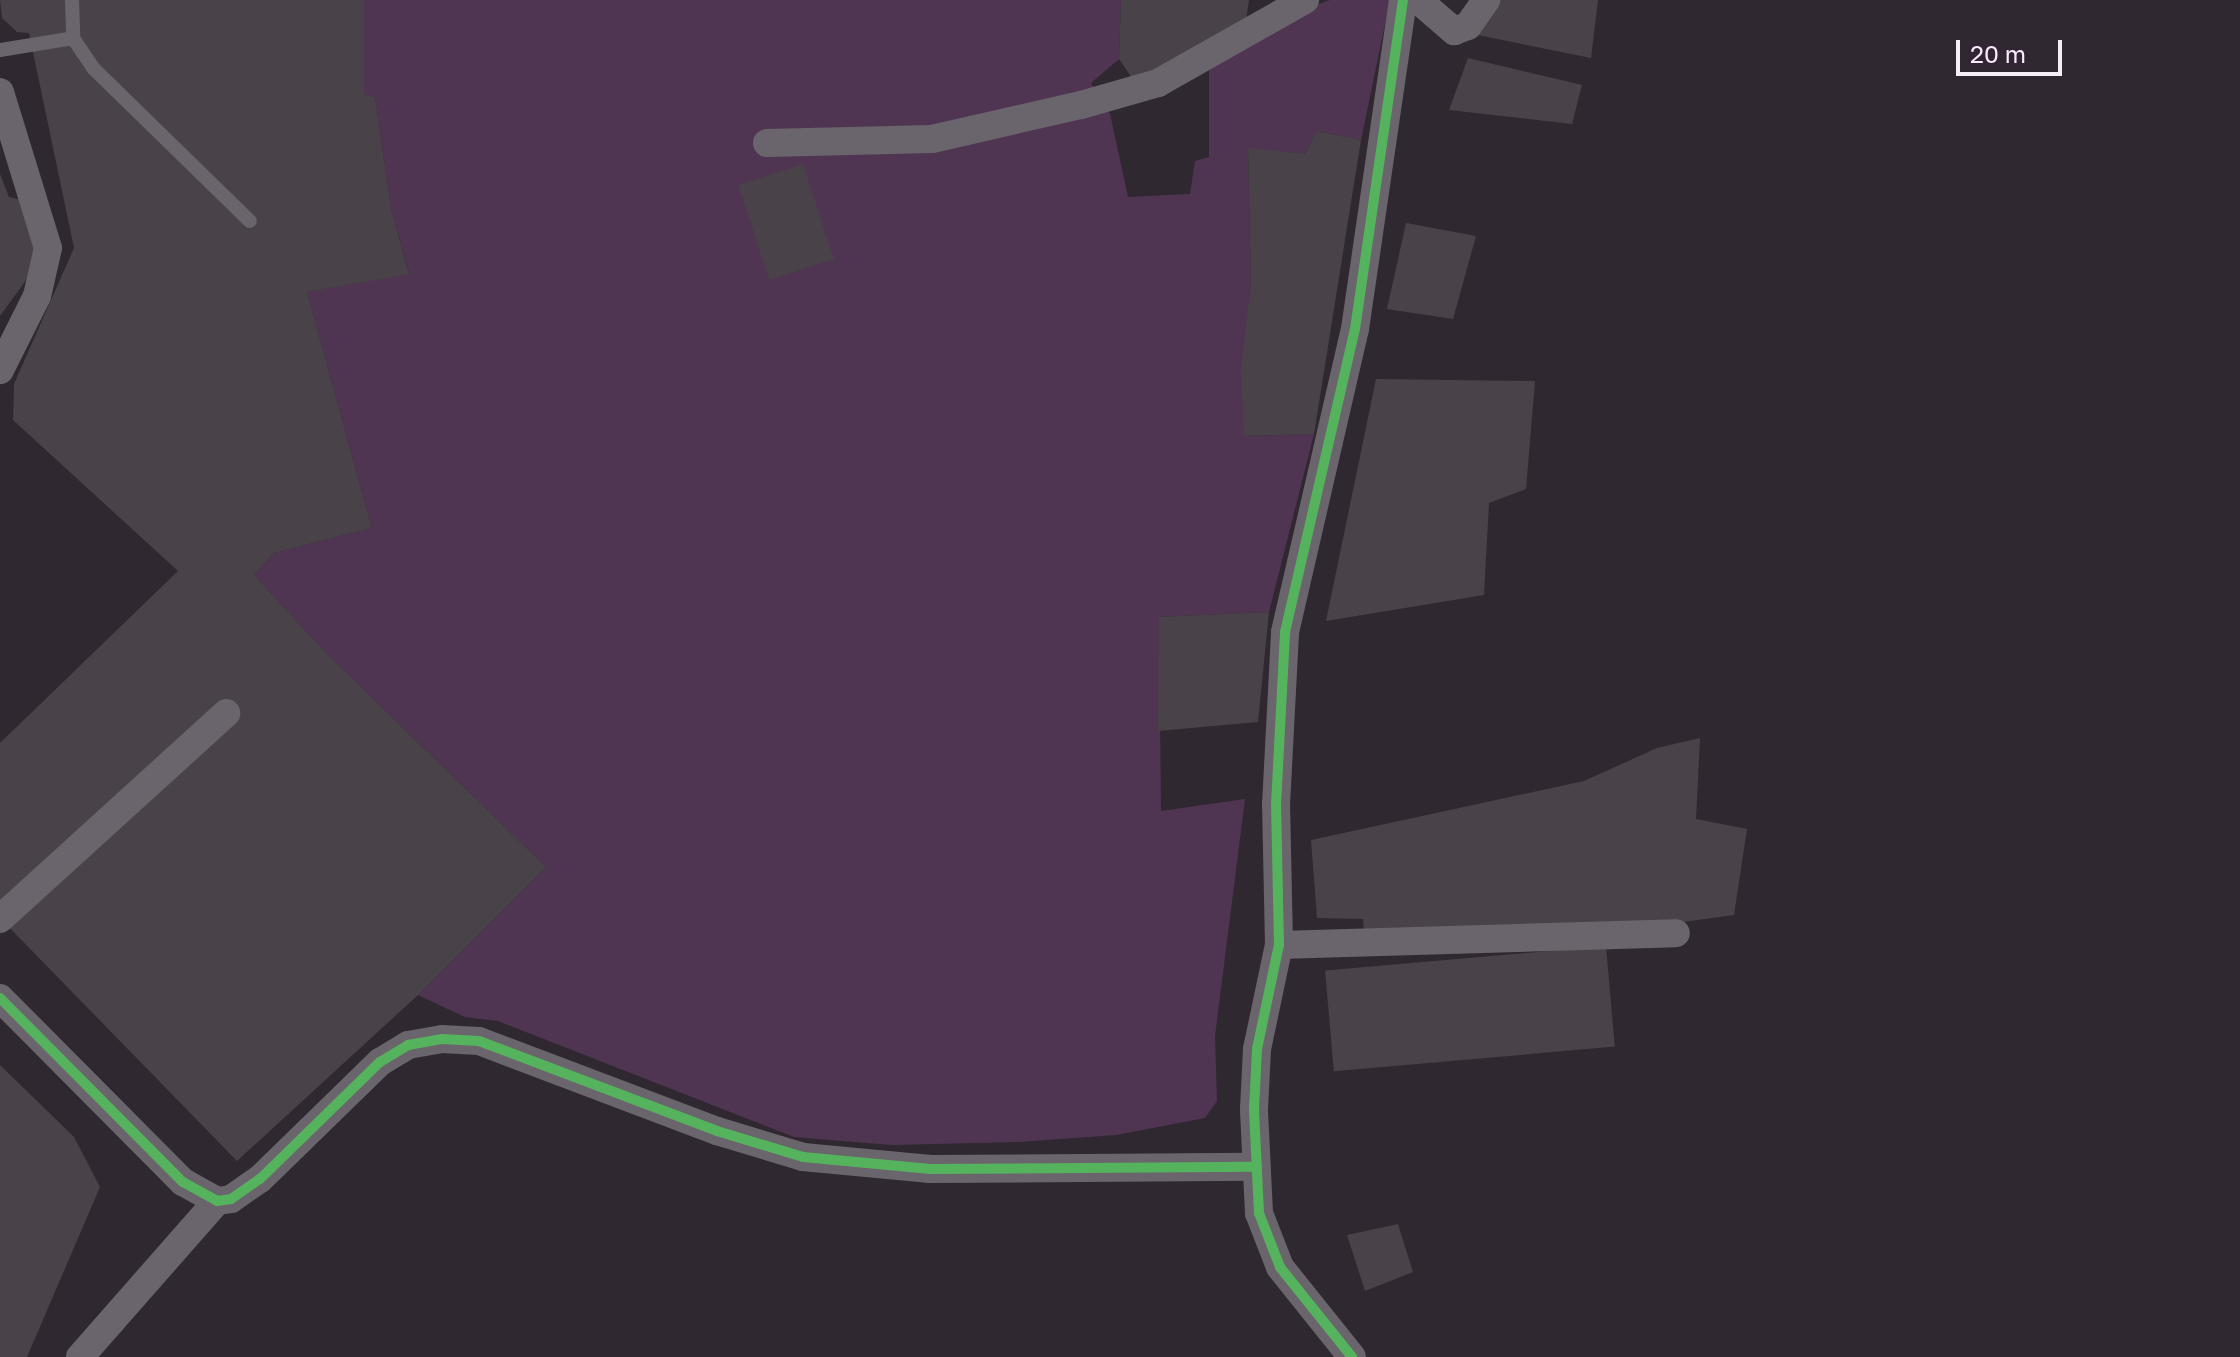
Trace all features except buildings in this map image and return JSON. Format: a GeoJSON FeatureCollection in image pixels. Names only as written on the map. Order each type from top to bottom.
{"type":"FeatureCollection","features":[{"type":"Feature","properties":{"kind":"street"},"geometry":{"type":"LineString","coordinates":[[767,143],[932,139],[1081,105],[1158,83],[1305,0]]}},
{"type":"Feature","properties":{"kind":"street"},"geometry":{"type":"LineString","coordinates":[[1352,1357],[1280,1267],[1259,1213],[1254,1167],[1257,1049],[1279,945],[1276,805],[1285,632],[1355,329],[1403,0]]}},
{"type":"Feature","properties":{"kind":"street"},"geometry":{"type":"LineString","coordinates":[[1418,0],[1443,26],[1460,31],[1486,0]]}},
{"type":"Feature","properties":{"kind":"street"},"geometry":{"type":"LineString","coordinates":[[0,92],[48,248],[37,296],[0,370]]}},
{"type":"Feature","properties":{"kind":"street"},"geometry":{"type":"LineString","coordinates":[[0,919],[226,713]]}},
{"type":"Feature","properties":{"kind":"street"},"geometry":{"type":"LineString","coordinates":[[1279,945],[1676,933]]}},
{"type":"Feature","properties":{"kind":"street"},"geometry":{"type":"LineString","coordinates":[[0,998],[183,1182],[217,1201],[231,1199],[260,1179],[380,1062],[408,1045],[442,1039],[479,1041],[717,1131],[803,1157],[930,1169],[1254,1167]]}},
{"type":"Feature","properties":{"kind":"street"},"geometry":{"type":"LineString","coordinates":[[80,1357],[217,1201]]}},
{"type":"Feature","properties":{"kind":"lane"},"geometry":{"type":"LineString","coordinates":[[72,0],[73,38],[93,68],[250,221]]}},
{"type":"Feature","properties":{"kind":"lane"},"geometry":{"type":"LineString","coordinates":[[0,50],[73,38]]}},
{"type":"Feature","properties":{"kind":"shaded area"},"geometry":{"type":"Polygon","coordinates":[[[364,0],[1121,0],[1119,59],[1091,83],[1110,114],[1128,197],[1190,194],[1195,161],[1209,157],[1209,66],[1272,21],[1330,0],[1390,0],[1361,140],[1317,131],[1305,154],[1248,149],[1251,286],[1245,436],[1314,434],[1269,612],[1159,617],[1161,811],[1245,799],[1215,1036],[1217,1101],[1205,1118],[1116,1135],[1019,1142],[891,1145],[794,1137],[498,1021],[465,1017],[418,995],[546,867],[328,655],[254,575],[274,553],[372,528],[307,292],[409,273],[391,208],[375,97],[364,94],[364,0]]]}},
{"type":"Feature","properties":{"kind":"cycle path"},"geometry":{"type":"LineString","coordinates":[[1352,1357],[1280,1267],[1259,1213],[1254,1109],[1257,1049],[1279,945],[1276,805],[1285,632],[1355,329],[1403,0]]}},
{"type":"Feature","properties":{"kind":"cycle path"},"geometry":{"type":"LineString","coordinates":[[0,998],[183,1182],[217,1201],[231,1199],[260,1179],[380,1062],[408,1045],[442,1039],[479,1041],[717,1131],[803,1157],[930,1169],[1254,1167]]}}]}
